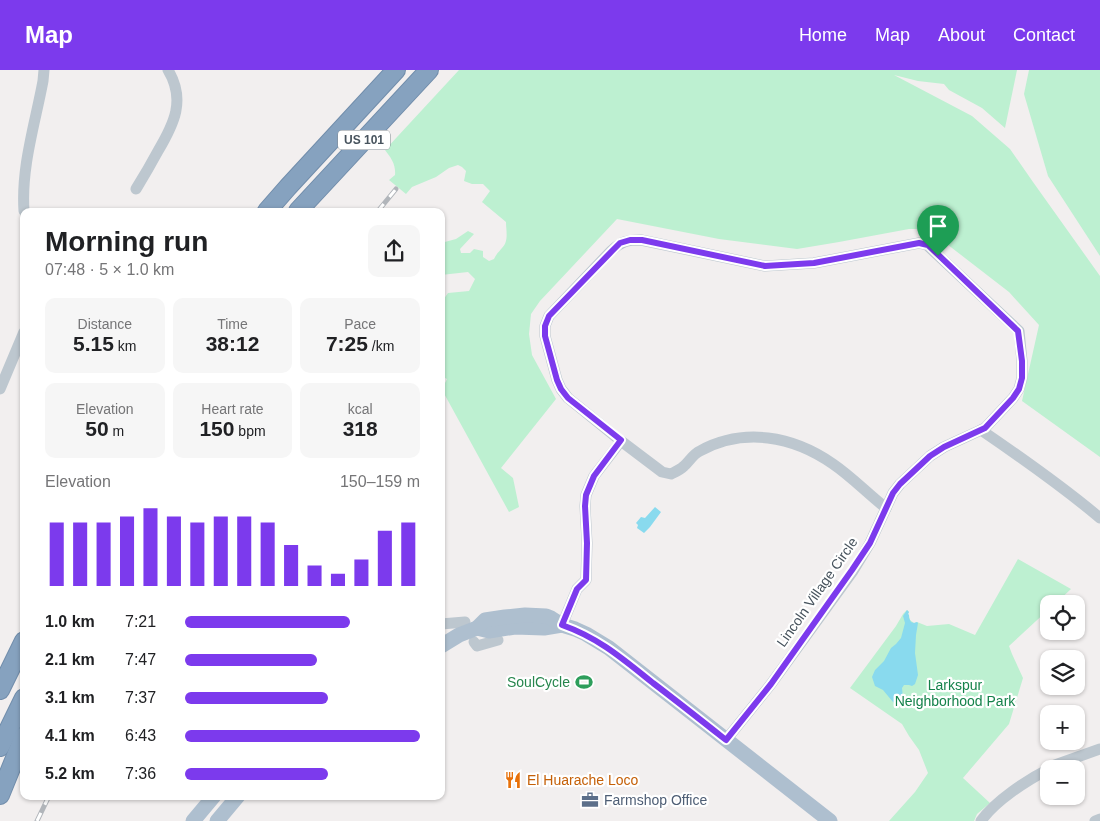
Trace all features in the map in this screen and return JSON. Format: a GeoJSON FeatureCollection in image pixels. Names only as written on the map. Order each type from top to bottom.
{"type":"FeatureCollection","features":[{"type":"Feature","properties":{"kind":"highway","name":"US 101"},"geometry":{"type":"LineString","coordinates":[[270,208],[396,70]]}},
{"type":"Feature","properties":{"kind":"highway","name":"US 101"},"geometry":{"type":"LineString","coordinates":[[301,208],[429,70]]}},
{"type":"Feature","properties":{"kind":"highway"},"geometry":{"type":"LineString","coordinates":[[0,690],[20,649]]}},
{"type":"Feature","properties":{"kind":"highway"},"geometry":{"type":"LineString","coordinates":[[0,747],[20,706]]}},
{"type":"Feature","properties":{"kind":"highway"},"geometry":{"type":"LineString","coordinates":[[0,795],[20,746]]}},
{"type":"Feature","properties":{"kind":"main road"},"geometry":{"type":"LineString","coordinates":[[445,643],[459,635],[472,631],[488,631],[515,626],[544,628],[562,625],[586,634],[609,648],[830,821]]}},
{"type":"Feature","properties":{"kind":"main road"},"geometry":{"type":"LineString","coordinates":[[193,821],[211,800]]}},
{"type":"Feature","properties":{"kind":"main road"},"geometry":{"type":"LineString","coordinates":[[219,800],[227,808]]}},
{"type":"Feature","properties":{"kind":"main road"},"geometry":{"type":"LineString","coordinates":[[217,821],[234,800]]}},
{"type":"Feature","properties":{"kind":"street"},"geometry":{"type":"LineString","coordinates":[[24,208],[25,176],[44,70]]}},
{"type":"Feature","properties":{"kind":"street"},"geometry":{"type":"LineString","coordinates":[[136,189],[169,132],[176,114],[176,89],[168,70]]}},
{"type":"Feature","properties":{"kind":"street","name":"Lincoln Village Circle"},"geometry":{"type":"LineString","coordinates":[[621,440],[568,398],[561,389],[545,336],[545,326],[549,316],[612,251],[620,243],[630,240],[642,240],[765,266],[814,263],[919,243],[928,245],[1018,331],[1022,378],[1019,389],[1013,398],[985,428],[944,447],[930,456],[900,484],[893,493],[870,543],[852,570],[771,684],[726,740]]}},
{"type":"Feature","properties":{"kind":"street"},"geometry":{"type":"LineString","coordinates":[[0,389],[20,342]]}},
{"type":"Feature","properties":{"kind":"street"},"geometry":{"type":"LineString","coordinates":[[981,430],[1039,470],[1100,518]]}},
{"type":"Feature","properties":{"kind":"street"},"geometry":{"type":"LineString","coordinates":[[562,625],[577,589],[586,580],[586,495],[594,476],[621,440],[662,472],[671,474],[683,467],[698,452],[720,442],[742,437],[759,437],[785,441],[799,445],[833,464],[886,508]]}},
{"type":"Feature","properties":{"kind":"street"},"geometry":{"type":"LineString","coordinates":[[445,625],[472,631],[477,646],[498,640]]}},
{"type":"Feature","properties":{"kind":"street"},"geometry":{"type":"LineString","coordinates":[[1069,760],[1100,749]]}},
{"type":"Feature","properties":{"kind":"street"},"geometry":{"type":"LineString","coordinates":[[981,821],[997,804],[1040,774]]}},
{"type":"Feature","properties":{"kind":"street"},"geometry":{"type":"LineString","coordinates":[[1095,821],[1100,819]]}},
{"type":"Feature","properties":{"kind":"green space"},"geometry":{"type":"Polygon","coordinates":[[[459,70],[1017,70],[1005,128],[982,108],[949,90],[944,84],[918,81],[894,75],[972,116],[1010,149],[1100,276],[1100,457],[1022,401],[1039,325],[1009,292],[930,231],[909,229],[797,249],[719,239],[617,219],[540,301],[531,314],[529,334],[532,355],[556,399],[501,468],[513,478],[519,507],[509,512],[445,395],[447,379],[445,378],[445,297],[448,293],[469,291],[475,279],[468,272],[445,275],[445,242],[456,239],[468,231],[474,234],[460,249],[461,253],[470,253],[474,249],[483,251],[483,257],[489,261],[494,259],[506,242],[506,222],[482,202],[490,191],[483,184],[472,184],[464,181],[466,171],[458,165],[412,187],[406,194],[389,180],[395,175],[395,168],[385,150],[459,70]]]}},
{"type":"Feature","properties":{"kind":"green space"},"geometry":{"type":"Polygon","coordinates":[[[1029,70],[1100,70],[1100,256],[1048,176],[1024,94],[1029,70]]]}},
{"type":"Feature","properties":{"kind":"green space","name":"Larkspur Neighborhood Park"},"geometry":{"type":"Polygon","coordinates":[[[1018,559],[1071,589],[1065,595],[1040,595],[1040,617],[1009,646],[1023,678],[1009,724],[963,778],[990,803],[977,814],[974,821],[889,821],[915,792],[928,773],[919,750],[902,724],[850,688],[907,610],[910,620],[914,623],[917,622],[927,626],[949,624],[975,635],[1018,559]]]}},
{"type":"Feature","properties":{"kind":"water"},"geometry":{"type":"Polygon","coordinates":[[[655,507],[661,512],[644,533],[637,528],[638,525],[636,523],[641,517],[645,518],[655,507]]]}},
{"type":"Feature","properties":{"kind":"water"},"geometry":{"type":"Polygon","coordinates":[[[907,610],[911,622],[918,623],[915,653],[918,675],[915,684],[912,686],[904,685],[902,688],[903,698],[900,703],[896,704],[883,690],[875,686],[872,677],[891,648],[901,638],[905,623],[903,616],[907,610]]]}},
{"type":"Feature","properties":{"kind":"railway"},"geometry":{"type":"LineString","coordinates":[[380,208],[396,189]]}},
{"type":"Feature","properties":{"kind":"railway"},"geometry":{"type":"LineString","coordinates":[[37,821],[47,800]]}},
{"type":"Feature","properties":{"kind":"place","name":"SoulCycle"},"geometry":{"type":"Point","coordinates":[584,682]}},
{"type":"Feature","properties":{"kind":"place","name":"El Huarache Loco"},"geometry":{"type":"Point","coordinates":[513,780]}},
{"type":"Feature","properties":{"kind":"place","name":"Farmshop Office"},"geometry":{"type":"Point","coordinates":[590,800]}},
{"type":"Feature","properties":{"kind":"route"},"geometry":{"type":"LineString","coordinates":[[630,240],[642,240],[765,266],[814,263],[919,243],[928,245],[938,256],[1018,331],[1022,361],[1022,378],[1019,389],[985,428],[944,447],[930,456],[900,484],[893,493],[870,543],[852,570],[771,684],[726,740],[601,642],[575,629],[562,625],[577,589],[586,580],[586,495],[594,476],[621,440],[568,398],[561,389],[545,336],[545,326],[549,316],[620,243],[630,240]]}}]}
